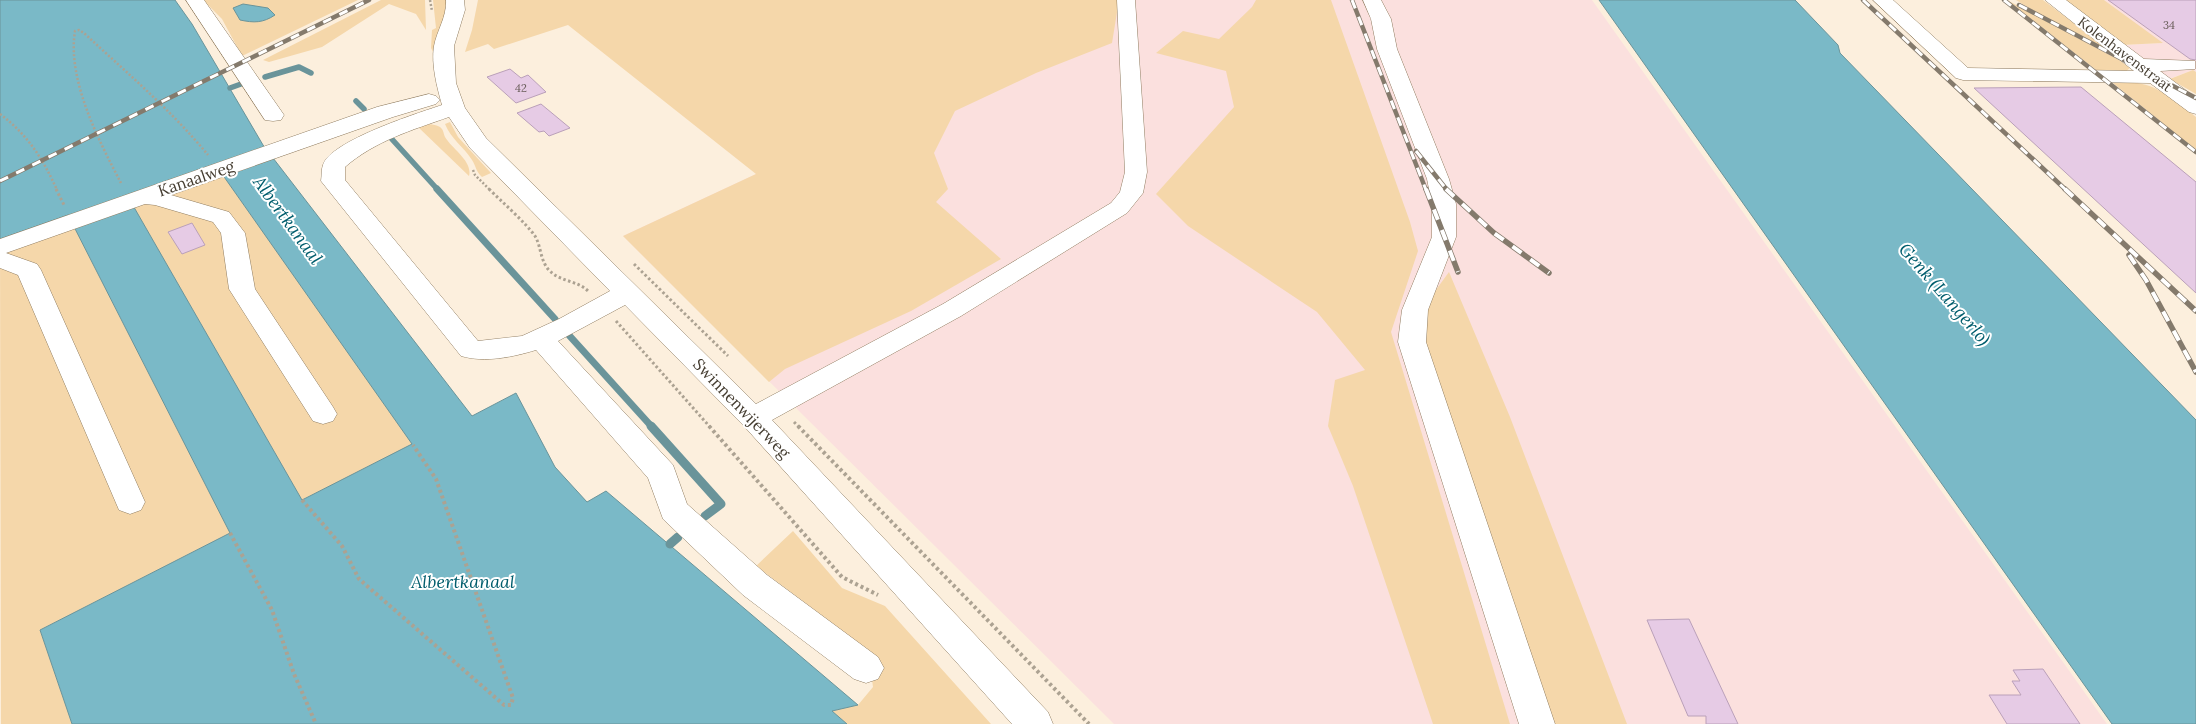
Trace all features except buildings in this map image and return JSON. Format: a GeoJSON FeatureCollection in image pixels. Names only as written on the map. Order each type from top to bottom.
{"type":"FeatureCollection","features":[{"type":"Feature","properties":{"kind":"street"},"geometry":{"type":"LineString","coordinates":[[195,0],[273,115]]}},
{"type":"Feature","properties":{"kind":"street"},"geometry":{"type":"LineString","coordinates":[[455,0],[456,10],[444,46],[444,62],[452,102],[376,136],[347,152],[334,165],[333,181],[471,350],[502,349],[531,342],[627,292]]}},
{"type":"Feature","properties":{"kind":"street"},"geometry":{"type":"LineString","coordinates":[[753,418],[952,310],[1120,208],[1132,193],[1136,172],[1126,0]]}},
{"type":"Feature","properties":{"kind":"street"},"geometry":{"type":"LineString","coordinates":[[1372,0],[1381,19],[1387,49],[1435,171],[1444,204],[1444,238],[1416,310],[1412,342],[1537,724]]}},
{"type":"Feature","properties":{"kind":"street"},"geometry":{"type":"LineString","coordinates":[[1882,0],[1963,74],[2155,77]]}},
{"type":"Feature","properties":{"kind":"street","name":"Kolenhavenstraat"},"geometry":{"type":"LineString","coordinates":[[2054,0],[2196,108]]}},
{"type":"Feature","properties":{"kind":"street"},"geometry":{"type":"LineString","coordinates":[[2138,65],[2188,65]]}},
{"type":"Feature","properties":{"kind":"street","name":"Kanaalweg"},"geometry":{"type":"LineString","coordinates":[[0,247],[133,192],[315,136],[385,112],[452,102]]}},
{"type":"Feature","properties":{"kind":"street","name":"Swinnenwijerweg"},"geometry":{"type":"LineString","coordinates":[[452,102],[478,144],[753,418],[1035,724]]}},
{"type":"Feature","properties":{"kind":"street"},"geometry":{"type":"LineString","coordinates":[[133,192],[221,217],[233,233],[242,288],[323,414]]}},
{"type":"Feature","properties":{"kind":"street"},"geometry":{"type":"LineString","coordinates":[[0,259],[28,270],[130,502]]}},
{"type":"Feature","properties":{"kind":"street"},"geometry":{"type":"LineString","coordinates":[[540,338],[662,473],[674,510],[755,585],[866,668]]}},
{"type":"Feature","properties":{"kind":"path"},"geometry":{"type":"LineString","coordinates":[[133,192],[94,130],[83,99],[76,75],[75,32],[79,30],[130,76],[157,97],[210,157]]}},
{"type":"Feature","properties":{"kind":"path"},"geometry":{"type":"LineString","coordinates":[[0,114],[38,149],[64,207]]}},
{"type":"Feature","properties":{"kind":"path"},"geometry":{"type":"LineString","coordinates":[[475,175],[536,237],[540,254],[547,268],[557,277],[582,285],[603,306],[842,577],[886,598]]}},
{"type":"Feature","properties":{"kind":"path"},"geometry":{"type":"LineString","coordinates":[[302,500],[342,546],[359,579],[504,706],[511,705],[513,698],[436,479],[413,445]]}},
{"type":"Feature","properties":{"kind":"path"},"geometry":{"type":"LineString","coordinates":[[230,533],[272,610],[294,674],[316,724]]}},
{"type":"Feature","properties":{"kind":"shaded area"},"geometry":{"type":"Polygon","coordinates":[[[203,0],[358,0],[242,56],[222,19],[203,0]]]}},
{"type":"Feature","properties":{"kind":"shaded area"},"geometry":{"type":"Polygon","coordinates":[[[381,0],[425,0],[426,30],[416,14],[389,4],[322,47],[269,62],[263,60],[381,0]]]}},
{"type":"Feature","properties":{"kind":"shaded area"},"geometry":{"type":"Polygon","coordinates":[[[433,0],[446,0],[447,4],[435,56],[431,48],[432,30],[436,28],[433,0]]]}},
{"type":"Feature","properties":{"kind":"shaded area"},"geometry":{"type":"Polygon","coordinates":[[[478,0],[1119,0],[1112,43],[1036,73],[955,111],[934,153],[948,189],[936,202],[1001,259],[911,311],[785,369],[769,382],[623,236],[756,174],[568,25],[494,49],[488,44],[465,52],[478,0]]]}},
{"type":"Feature","properties":{"kind":"shaded area"},"geometry":{"type":"Polygon","coordinates":[[[1047,0],[1592,0],[2107,724],[1114,724],[623,236],[756,174],[1047,0]]]}},
{"type":"Feature","properties":{"kind":"shaded area"},"geometry":{"type":"Polygon","coordinates":[[[1256,0],[1331,0],[1410,222],[1418,251],[1391,332],[1510,724],[1433,724],[1353,486],[1328,426],[1335,380],[1365,370],[1317,312],[1188,226],[1156,194],[1234,107],[1226,71],[1156,53],[1183,31],[1219,39],[1252,7],[1256,0]]]}},
{"type":"Feature","properties":{"kind":"shaded area"},"geometry":{"type":"Polygon","coordinates":[[[2007,0],[2119,60],[2130,68],[2124,73],[2100,73],[2007,0]]]}},
{"type":"Feature","properties":{"kind":"shaded area"},"geometry":{"type":"Polygon","coordinates":[[[2016,0],[2043,0],[2116,55],[2051,22],[2016,0]]]}},
{"type":"Feature","properties":{"kind":"shaded area"},"geometry":{"type":"Polygon","coordinates":[[[2061,0],[2104,0],[2163,43],[2121,45],[2061,0]]]}},
{"type":"Feature","properties":{"kind":"shaded area"},"geometry":{"type":"Polygon","coordinates":[[[2104,0],[2196,0],[2196,72],[2193,70],[2169,79],[2121,45],[2162,43],[2104,0]]]}},
{"type":"Feature","properties":{"kind":"shaded area"},"geometry":{"type":"Polygon","coordinates":[[[2193,70],[2196,72],[2196,94],[2170,79],[2193,70]]]}},
{"type":"Feature","properties":{"kind":"shaded area"},"geometry":{"type":"Polygon","coordinates":[[[2113,83],[2137,83],[2161,91],[2196,117],[2196,150],[2113,83]]]}},
{"type":"Feature","properties":{"kind":"shaded area"},"geometry":{"type":"Polygon","coordinates":[[[450,122],[458,137],[491,173],[482,177],[480,175],[469,155],[445,124],[450,122]]]}},
{"type":"Feature","properties":{"kind":"shaded area"},"geometry":{"type":"Polygon","coordinates":[[[421,123],[436,125],[443,130],[448,142],[468,165],[469,176],[417,126],[421,123]]]}},
{"type":"Feature","properties":{"kind":"shaded area"},"geometry":{"type":"Polygon","coordinates":[[[215,164],[413,445],[302,500],[127,195],[215,164]]]}},
{"type":"Feature","properties":{"kind":"shaded area"},"geometry":{"type":"Polygon","coordinates":[[[68,215],[230,533],[40,630],[72,724],[1,724],[0,239],[68,215]]]}},
{"type":"Feature","properties":{"kind":"shaded area"},"geometry":{"type":"Polygon","coordinates":[[[1449,272],[1510,417],[1627,724],[1555,724],[1421,342],[1430,298],[1449,272]]]}},
{"type":"Feature","properties":{"kind":"shaded area"},"geometry":{"type":"Polygon","coordinates":[[[793,531],[842,588],[885,606],[991,724],[847,724],[832,711],[858,705],[873,687],[868,650],[756,566],[793,531]]]}},
{"type":"Feature","properties":{"kind":"water","name":"Albertkanaal"},"geometry":{"type":"Polygon","coordinates":[[[0,0],[175,0],[192,24],[263,145],[472,416],[516,393],[555,467],[587,502],[606,491],[858,705],[832,711],[847,724],[72,724],[40,630],[230,533],[68,215],[0,239],[0,0]],[[215,164],[127,195],[302,500],[412,444],[215,164]]]}},
{"type":"Feature","properties":{"kind":"water","name":"Genk (Langerlo)"},"geometry":{"type":"Polygon","coordinates":[[[1599,0],[1795,0],[1838,45],[1840,53],[2196,420],[2196,724],[2112,724],[1599,0]]]}},
{"type":"Feature","properties":{"kind":"water"},"geometry":{"type":"Polygon","coordinates":[[[243,4],[268,8],[275,15],[258,22],[240,20],[233,8],[243,4]]]}},
{"type":"Feature","properties":{"kind":"waterway"},"geometry":{"type":"LineString","coordinates":[[265,77],[299,67],[311,73]]}},
{"type":"Feature","properties":{"kind":"waterway"},"geometry":{"type":"LineString","coordinates":[[230,88],[241,84]]}},
{"type":"Feature","properties":{"kind":"waterway"},"geometry":{"type":"LineString","coordinates":[[356,101],[364,109]]}},
{"type":"Feature","properties":{"kind":"waterway"},"geometry":{"type":"LineString","coordinates":[[390,137],[438,190]]}},
{"type":"Feature","properties":{"kind":"waterway"},"geometry":{"type":"LineString","coordinates":[[437,189],[555,319]]}},
{"type":"Feature","properties":{"kind":"waterway"},"geometry":{"type":"LineString","coordinates":[[567,333],[652,427]]}},
{"type":"Feature","properties":{"kind":"waterway"},"geometry":{"type":"LineString","coordinates":[[651,426],[721,504],[705,516]]}},
{"type":"Feature","properties":{"kind":"waterway"},"geometry":{"type":"LineString","coordinates":[[670,544],[678,537]]}},
{"type":"Feature","properties":{"kind":"railway"},"geometry":{"type":"LineString","coordinates":[[0,181],[369,0]]}},
{"type":"Feature","properties":{"kind":"railway"},"geometry":{"type":"LineString","coordinates":[[1352,0],[1426,190]]}},
{"type":"Feature","properties":{"kind":"railway"},"geometry":{"type":"LineString","coordinates":[[1863,0],[2066,190]]}},
{"type":"Feature","properties":{"kind":"railway"},"geometry":{"type":"LineString","coordinates":[[2004,0],[2196,152]]}},
{"type":"Feature","properties":{"kind":"railway"},"geometry":{"type":"LineString","coordinates":[[2019,5],[2196,98]]}},
{"type":"Feature","properties":{"kind":"railway"},"geometry":{"type":"LineString","coordinates":[[1416,151],[1447,190]]}},
{"type":"Feature","properties":{"kind":"railway"},"geometry":{"type":"LineString","coordinates":[[1426,189],[1458,272]]}},
{"type":"Feature","properties":{"kind":"railway"},"geometry":{"type":"LineString","coordinates":[[2065,189],[2196,311]]}},
{"type":"Feature","properties":{"kind":"railway"},"geometry":{"type":"LineString","coordinates":[[1447,190],[1494,233],[1549,273]]}},
{"type":"Feature","properties":{"kind":"railway"},"geometry":{"type":"LineString","coordinates":[[2129,255],[2146,280],[2196,372]]}}]}
